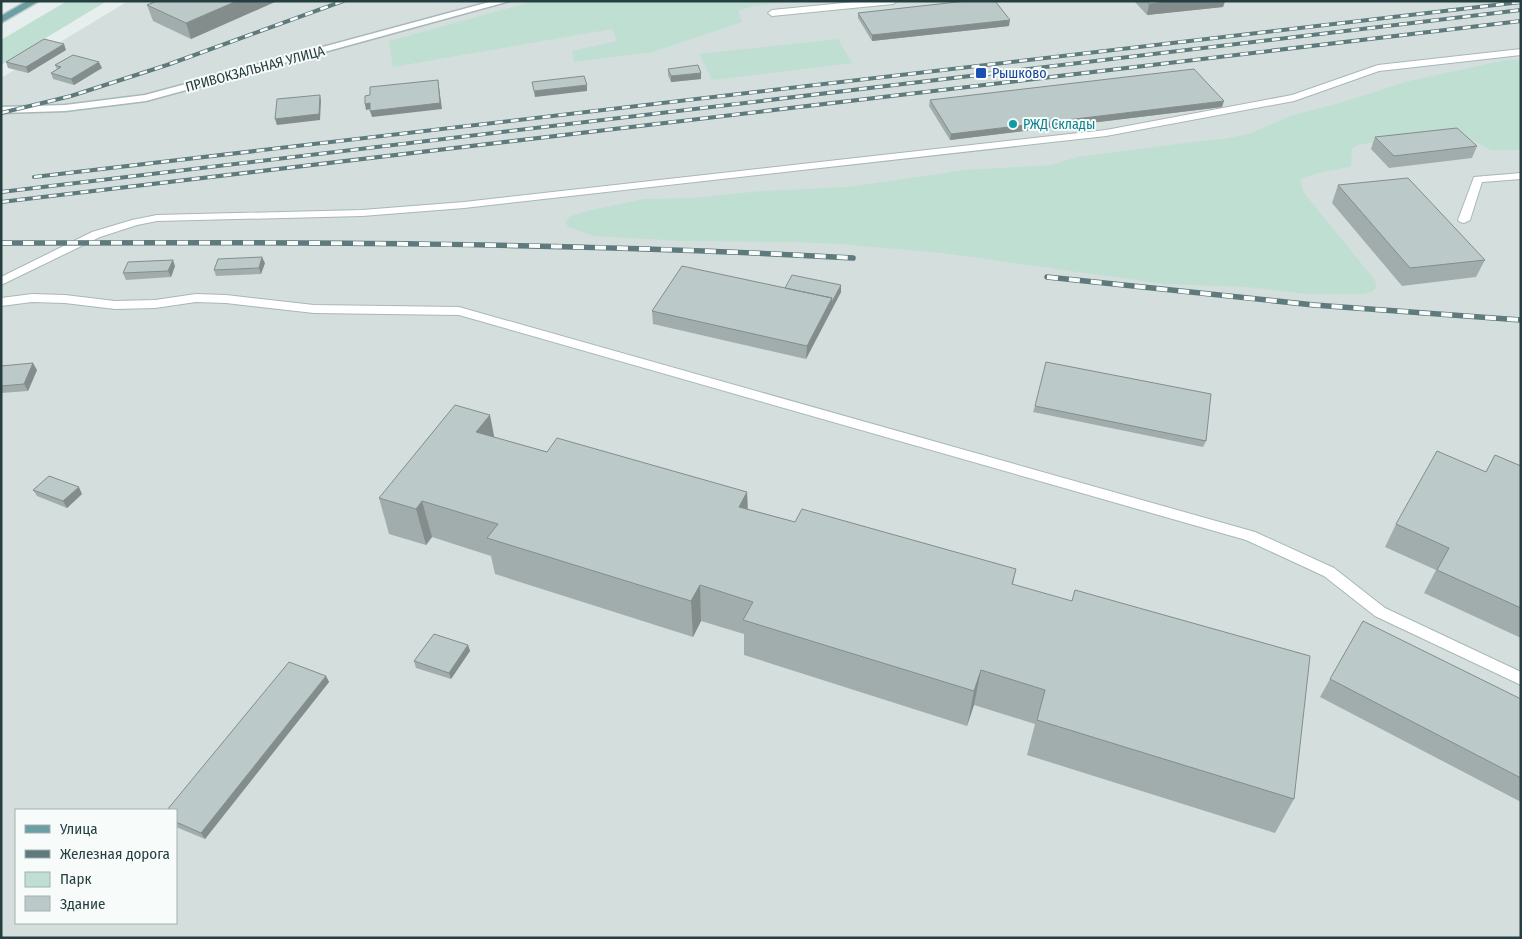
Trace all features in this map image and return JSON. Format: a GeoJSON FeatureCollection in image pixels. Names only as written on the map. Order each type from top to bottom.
{"type":"FeatureCollection","features":[{"type":"Feature","properties":{"kind":"main road"},"geometry":{"type":"LineString","coordinates":[[1,20],[34,1]]}},
{"type":"Feature","properties":{"kind":"street","name":"ПРИВОКЗАЛЬНАЯ УЛИЦА"},"geometry":{"type":"LineString","coordinates":[[1,110],[65,108],[146,98],[505,1]]}},
{"type":"Feature","properties":{"kind":"lane"},"geometry":{"type":"LineString","coordinates":[[772,13],[893,1]]}},
{"type":"Feature","properties":{"kind":"lane"},"geometry":{"type":"LineString","coordinates":[[1,282],[75,243],[107,229],[133,221],[174,217],[362,213],[464,205],[1106,133],[1294,98],[1378,68],[1521,52]]}},
{"type":"Feature","properties":{"kind":"lane"},"geometry":{"type":"LineString","coordinates":[[1464,220],[1478,179],[1521,176]]}},
{"type":"Feature","properties":{"kind":"lane"},"geometry":{"type":"LineString","coordinates":[[1,302],[41,298],[115,305],[155,304],[196,298],[226,299],[314,309],[459,311],[1250,536],[1328,572],[1380,612],[1521,679]]}},
{"type":"Feature","properties":{"kind":"shaded area"},"geometry":{"type":"Polygon","coordinates":[[[128,1],[1521,1],[1521,938],[1,938],[1,78],[128,1]]]}},
{"type":"Feature","properties":{"kind":"green space"},"geometry":{"type":"Polygon","coordinates":[[[67,1],[107,1],[1,65],[1,40],[67,1]]]}},
{"type":"Feature","properties":{"kind":"green space"},"geometry":{"type":"Polygon","coordinates":[[[535,1],[794,1],[753,6],[738,11],[742,22],[653,52],[574,62],[572,51],[617,41],[612,29],[393,67],[389,41],[535,1]]]}},
{"type":"Feature","properties":{"kind":"green space"},"geometry":{"type":"Polygon","coordinates":[[[838,39],[852,63],[712,80],[699,54],[838,39]]]}},
{"type":"Feature","properties":{"kind":"green space"},"geometry":{"type":"Polygon","coordinates":[[[1506,60],[1521,60],[1521,150],[1491,150],[1465,136],[1422,134],[1357,145],[1352,149],[1351,166],[1311,175],[1300,180],[1304,193],[1374,279],[1377,286],[1373,291],[1364,294],[1306,294],[1247,287],[1165,284],[943,253],[840,244],[685,241],[594,236],[568,227],[565,221],[571,216],[591,210],[645,199],[693,198],[761,191],[849,187],[965,170],[1052,165],[1077,157],[1223,139],[1249,134],[1290,116],[1340,103],[1409,81],[1506,60]]]}},
{"type":"Feature","properties":{"kind":"building"},"geometry":{"type":"Polygon","coordinates":[[[157,1],[237,1],[186,23],[147,5],[157,1]]]}},
{"type":"Feature","properties":{"kind":"building","name":"Рышково"},"geometry":{"type":"Polygon","coordinates":[[[966,1],[995,1],[1010,20],[872,35],[858,13],[966,1]]]}},
{"type":"Feature","properties":{"kind":"building"},"geometry":{"type":"Polygon","coordinates":[[[1147,1],[1174,1],[1149,4],[1147,1]]]}},
{"type":"Feature","properties":{"kind":"building"},"geometry":{"type":"Polygon","coordinates":[[[44,39],[64,44],[26,67],[6,62],[44,39]]]}},
{"type":"Feature","properties":{"kind":"building"},"geometry":{"type":"Polygon","coordinates":[[[73,55],[99,62],[71,79],[51,73],[61,67],[55,65],[73,55]]]}},
{"type":"Feature","properties":{"kind":"building"},"geometry":{"type":"Polygon","coordinates":[[[698,65],[701,73],[671,76],[668,69],[698,65]]]}},
{"type":"Feature","properties":{"kind":"building","name":"РЖД Склады"},"geometry":{"type":"Polygon","coordinates":[[[1194,69],[1224,101],[951,134],[930,100],[1194,69]]]}},
{"type":"Feature","properties":{"kind":"building"},"geometry":{"type":"Polygon","coordinates":[[[584,76],[587,85],[534,91],[532,82],[584,76]]]}},
{"type":"Feature","properties":{"kind":"building"},"geometry":{"type":"Polygon","coordinates":[[[438,80],[440,103],[370,111],[370,103],[365,104],[365,96],[370,95],[370,87],[438,80]]]}},
{"type":"Feature","properties":{"kind":"building"},"geometry":{"type":"Polygon","coordinates":[[[320,95],[319,114],[275,119],[277,99],[320,95]]]}},
{"type":"Feature","properties":{"kind":"building"},"geometry":{"type":"Polygon","coordinates":[[[1457,128],[1477,146],[1394,156],[1375,137],[1457,128]]]}},
{"type":"Feature","properties":{"kind":"building"},"geometry":{"type":"Polygon","coordinates":[[[1408,178],[1485,260],[1410,268],[1338,185],[1408,178]]]}},
{"type":"Feature","properties":{"kind":"building"},"geometry":{"type":"Polygon","coordinates":[[[262,257],[259,268],[214,270],[218,259],[262,257]]]}},
{"type":"Feature","properties":{"kind":"building"},"geometry":{"type":"Polygon","coordinates":[[[173,260],[168,271],[123,273],[128,262],[173,260]]]}},
{"type":"Feature","properties":{"kind":"building"},"geometry":{"type":"Polygon","coordinates":[[[682,266],[832,298],[807,346],[652,311],[682,266]]]}},
{"type":"Feature","properties":{"kind":"building"},"geometry":{"type":"Polygon","coordinates":[[[792,275],[841,285],[831,304],[832,298],[785,288],[792,275]]]}},
{"type":"Feature","properties":{"kind":"building"},"geometry":{"type":"Polygon","coordinates":[[[1046,362],[1211,394],[1206,441],[1035,406],[1046,362]]]}},
{"type":"Feature","properties":{"kind":"building"},"geometry":{"type":"Polygon","coordinates":[[[33,363],[24,384],[1,386],[1,366],[33,363]]]}},
{"type":"Feature","properties":{"kind":"building"},"geometry":{"type":"Polygon","coordinates":[[[455,405],[490,415],[476,432],[547,452],[557,438],[747,492],[739,507],[795,522],[802,509],[1016,569],[1012,584],[1072,601],[1075,590],[1310,656],[1294,799],[1037,720],[1045,690],[981,670],[974,691],[743,620],[753,602],[700,585],[691,601],[487,538],[498,524],[422,501],[416,509],[379,498],[455,405]]]}},
{"type":"Feature","properties":{"kind":"building"},"geometry":{"type":"Polygon","coordinates":[[[1437,451],[1486,472],[1495,455],[1521,466],[1521,608],[1437,570],[1449,548],[1396,524],[1437,451]]]}},
{"type":"Feature","properties":{"kind":"building"},"geometry":{"type":"Polygon","coordinates":[[[49,476],[79,487],[63,501],[33,490],[49,476]]]}},
{"type":"Feature","properties":{"kind":"building"},"geometry":{"type":"Polygon","coordinates":[[[1363,621],[1521,699],[1521,778],[1330,679],[1363,621]]]}},
{"type":"Feature","properties":{"kind":"building"},"geometry":{"type":"Polygon","coordinates":[[[434,634],[468,645],[449,673],[414,661],[434,634]]]}},
{"type":"Feature","properties":{"kind":"building"},"geometry":{"type":"Polygon","coordinates":[[[289,662],[326,676],[201,833],[178,823],[178,809],[168,809],[289,662]]]}},
{"type":"Feature","properties":{"kind":"railway"},"geometry":{"type":"LineString","coordinates":[[1,113],[71,96],[167,65],[343,1]]}},
{"type":"Feature","properties":{"kind":"railway"},"geometry":{"type":"LineString","coordinates":[[34,177],[1521,2]]}},
{"type":"Feature","properties":{"kind":"railway"},"geometry":{"type":"LineString","coordinates":[[1,192],[1521,10]]}},
{"type":"Feature","properties":{"kind":"railway"},"geometry":{"type":"LineString","coordinates":[[1,202],[1521,21]]}},
{"type":"Feature","properties":{"kind":"railway"},"geometry":{"type":"LineString","coordinates":[[1,243],[427,244],[640,249],[853,258]]}},
{"type":"Feature","properties":{"kind":"railway"},"geometry":{"type":"LineString","coordinates":[[1047,277],[1314,305],[1521,320]]}},
{"type":"Feature","properties":{"kind":"place","name":"Рышково"},"geometry":{"type":"Point","coordinates":[981,73]}},
{"type":"Feature","properties":{"kind":"place","name":"РЖД Склады"},"geometry":{"type":"Point","coordinates":[1013,124]}}]}
